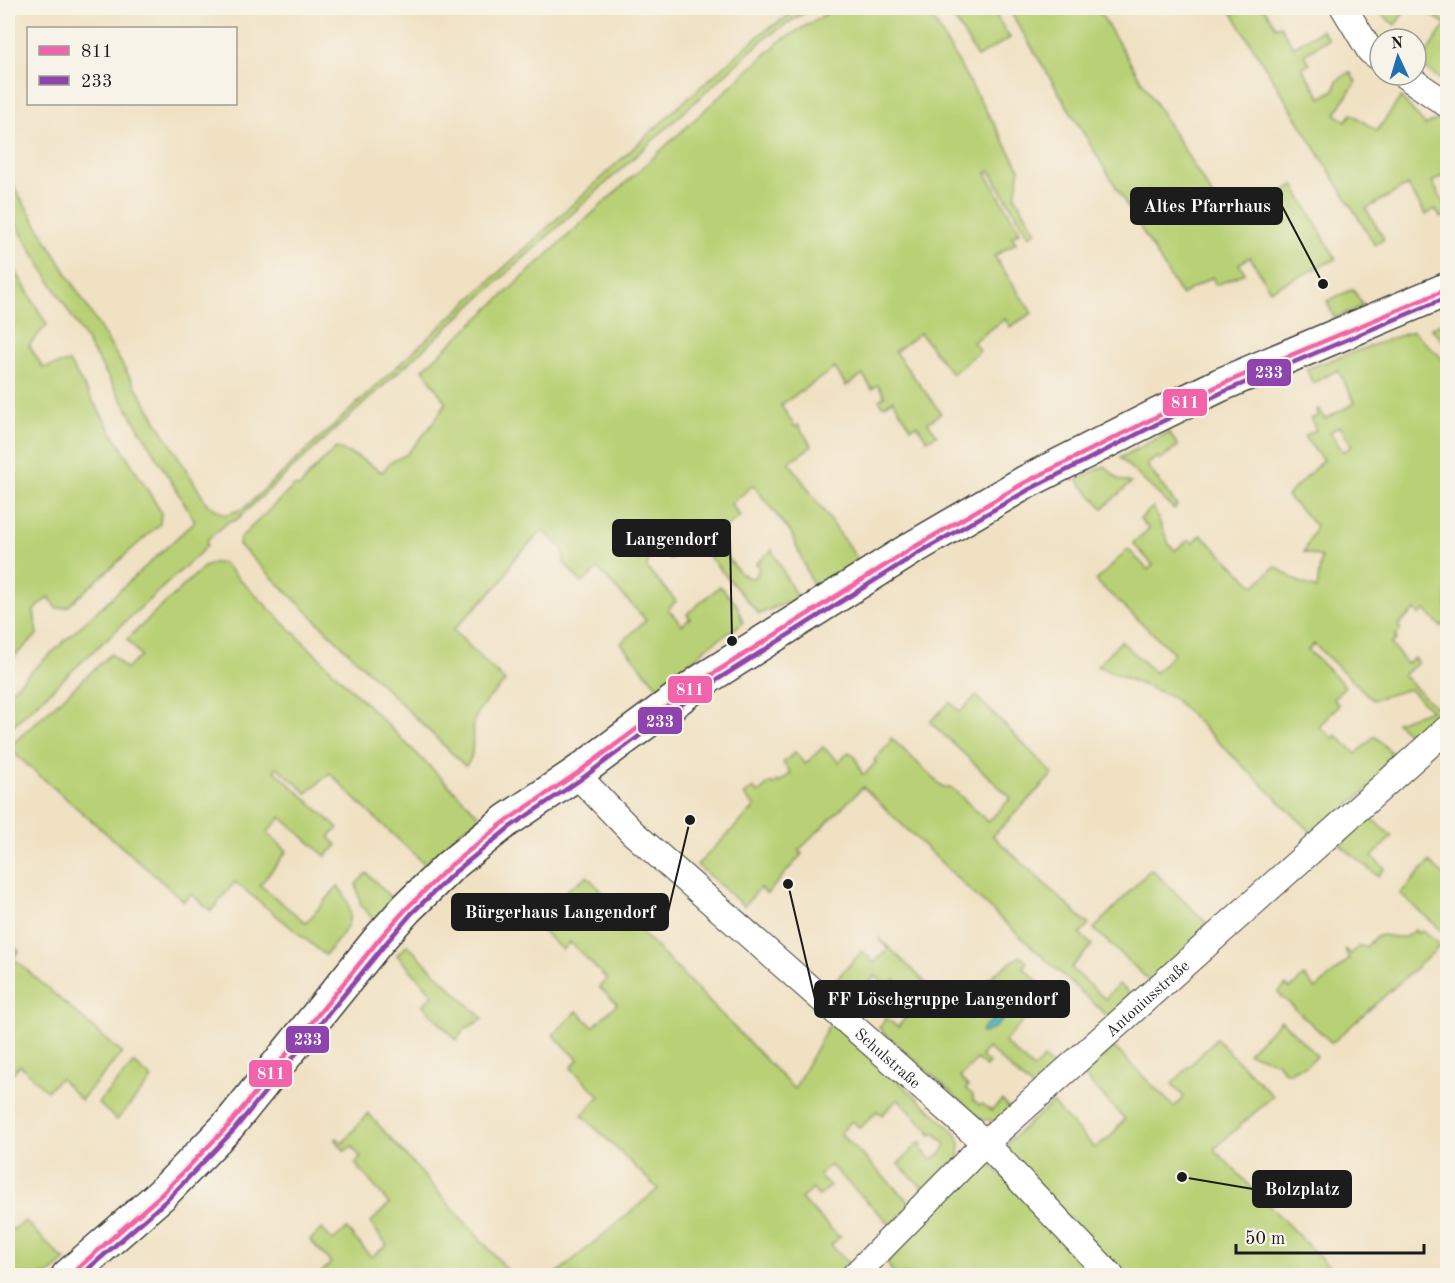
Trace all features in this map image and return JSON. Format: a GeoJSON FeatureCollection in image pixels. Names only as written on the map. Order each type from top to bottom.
{"type":"FeatureCollection","features":[{"type":"Feature","properties":{"kind":"main road"},"geometry":{"type":"LineString","coordinates":[[68,1275],[162,1194],[229,1125],[356,967],[407,908],[450,866],[482,839],[576,774],[667,706],[742,655],[911,549],[1016,488],[1104,442],[1221,386],[1448,289]]}},
{"type":"Feature","properties":{"kind":"street"},"geometry":{"type":"LineString","coordinates":[[1344,8],[1368,48]]}},
{"type":"Feature","properties":{"kind":"street"},"geometry":{"type":"LineString","coordinates":[[1422,87],[1448,105]]}},
{"type":"Feature","properties":{"kind":"street","name":"Antoniusstraße"},"geometry":{"type":"LineString","coordinates":[[854,1275],[985,1143],[1448,728]]}},
{"type":"Feature","properties":{"kind":"street","name":"Schulstraße"},"geometry":{"type":"LineString","coordinates":[[576,774],[632,832],[985,1143],[1111,1275]]}},
{"type":"Feature","properties":{"kind":"green space"},"geometry":{"type":"Polygon","coordinates":[[[801,8],[811,8],[765,38],[236,520],[228,522],[207,540],[207,545],[203,550],[8,730],[8,693],[195,521],[8,211],[8,177],[207,504],[225,515],[243,509],[679,106],[763,32],[801,8]]]}},
{"type":"Feature","properties":{"kind":"green space"},"geometry":{"type":"Polygon","coordinates":[[[836,8],[923,8],[934,21],[1020,169],[1015,196],[1036,232],[1029,236],[990,171],[986,173],[1020,232],[1012,236],[1016,243],[994,256],[1032,313],[1010,327],[1005,319],[973,342],[980,351],[952,374],[920,333],[895,352],[941,413],[928,423],[937,435],[927,440],[917,425],[911,428],[893,400],[883,406],[879,400],[885,396],[878,385],[872,389],[863,375],[846,386],[835,368],[781,405],[795,427],[798,425],[812,446],[789,462],[859,561],[814,588],[791,533],[753,485],[731,504],[740,516],[712,540],[746,577],[753,578],[758,573],[759,566],[756,564],[772,550],[797,598],[759,614],[682,525],[672,534],[684,547],[670,559],[659,547],[648,557],[647,568],[676,601],[668,609],[682,625],[690,618],[687,614],[720,586],[737,605],[743,623],[704,649],[664,687],[657,686],[621,643],[646,620],[598,569],[582,583],[564,563],[563,549],[543,531],[513,560],[502,581],[453,630],[505,681],[476,716],[471,757],[465,766],[239,545],[240,538],[294,486],[300,487],[336,448],[358,457],[382,472],[391,462],[407,454],[431,426],[446,403],[423,369],[780,41],[836,8]]]}},
{"type":"Feature","properties":{"kind":"green space"},"geometry":{"type":"Polygon","coordinates":[[[956,8],[991,8],[1010,38],[977,57],[950,11],[956,8]]]}},
{"type":"Feature","properties":{"kind":"green space"},"geometry":{"type":"Polygon","coordinates":[[[1008,8],[1097,8],[1229,223],[1294,185],[1336,259],[1270,290],[1250,257],[1239,264],[1245,273],[1216,285],[1212,277],[1181,295],[1008,8]]]}},
{"type":"Feature","properties":{"kind":"green space"},"geometry":{"type":"Polygon","coordinates":[[[1229,8],[1264,8],[1276,27],[1280,25],[1293,47],[1322,30],[1328,39],[1304,54],[1310,64],[1302,68],[1321,98],[1335,89],[1337,81],[1350,72],[1356,82],[1335,114],[1346,121],[1352,114],[1377,131],[1401,97],[1425,125],[1446,116],[1447,173],[1432,182],[1447,208],[1447,214],[1441,218],[1435,209],[1426,215],[1407,185],[1366,209],[1384,239],[1375,245],[1229,8]]]}},
{"type":"Feature","properties":{"kind":"green space"},"geometry":{"type":"Polygon","coordinates":[[[1373,8],[1407,8],[1395,25],[1373,8]]]}},
{"type":"Feature","properties":{"kind":"green space"},"geometry":{"type":"Polygon","coordinates":[[[1421,8],[1447,8],[1447,84],[1428,70],[1428,51],[1446,24],[1421,8]]]}},
{"type":"Feature","properties":{"kind":"green space"},"geometry":{"type":"Polygon","coordinates":[[[8,258],[47,325],[29,345],[43,368],[69,362],[161,512],[160,524],[67,607],[56,608],[49,597],[34,610],[37,635],[8,662],[8,258]]]}},
{"type":"Feature","properties":{"kind":"green space"},"geometry":{"type":"Polygon","coordinates":[[[1353,289],[1363,306],[1334,318],[1327,301],[1353,289]]]}},
{"type":"Feature","properties":{"kind":"green space"},"geometry":{"type":"Polygon","coordinates":[[[1447,321],[1447,345],[1431,328],[1447,321]]]}},
{"type":"Feature","properties":{"kind":"green space"},"geometry":{"type":"Polygon","coordinates":[[[1413,331],[1447,363],[1447,621],[1441,627],[1425,610],[1419,615],[1415,610],[1398,625],[1401,630],[1395,636],[1397,639],[1391,644],[1407,664],[1414,658],[1418,663],[1403,675],[1434,706],[1447,709],[1447,718],[1419,744],[1396,722],[1431,710],[1409,689],[1373,700],[1314,644],[1308,650],[1345,686],[1333,699],[1339,705],[1319,726],[1333,739],[1336,735],[1356,754],[1375,736],[1399,761],[1315,836],[1172,697],[1097,666],[1121,641],[1155,673],[1174,653],[1096,581],[1128,549],[1148,570],[1153,565],[1133,543],[1149,529],[1140,519],[1153,507],[1170,546],[1175,550],[1189,540],[1193,543],[1201,535],[1255,586],[1275,566],[1295,580],[1317,589],[1321,557],[1304,552],[1316,526],[1287,496],[1323,460],[1304,437],[1316,430],[1311,419],[1319,415],[1317,410],[1319,409],[1325,419],[1355,403],[1338,370],[1313,383],[1306,369],[1413,331]],[[1340,426],[1330,432],[1343,452],[1352,446],[1340,426]]]}},
{"type":"Feature","properties":{"kind":"green space"},"geometry":{"type":"Polygon","coordinates":[[[1169,432],[1178,446],[1160,460],[1157,457],[1147,465],[1177,506],[1174,509],[1120,458],[1169,432]]]}},
{"type":"Feature","properties":{"kind":"green space"},"geometry":{"type":"Polygon","coordinates":[[[1105,466],[1119,480],[1131,483],[1103,508],[1077,480],[1105,466]]]}},
{"type":"Feature","properties":{"kind":"green space"},"geometry":{"type":"Polygon","coordinates":[[[213,563],[223,563],[481,817],[462,830],[427,866],[330,773],[307,793],[277,767],[274,770],[338,828],[329,837],[337,845],[326,856],[281,817],[267,833],[287,851],[260,885],[306,923],[338,886],[349,906],[350,915],[345,931],[325,955],[235,882],[211,911],[191,894],[184,901],[8,748],[111,654],[126,669],[141,656],[127,639],[204,567],[213,563]]]}},
{"type":"Feature","properties":{"kind":"green space"},"geometry":{"type":"Polygon","coordinates":[[[976,696],[1053,774],[993,836],[1089,925],[1080,934],[1092,945],[1071,968],[1105,999],[1119,984],[1129,993],[1132,1001],[1111,1019],[977,897],[863,787],[799,850],[802,854],[767,894],[760,888],[744,906],[697,865],[755,807],[744,795],[753,788],[758,793],[771,782],[773,785],[777,781],[779,783],[791,773],[783,763],[795,752],[805,764],[823,747],[839,762],[849,752],[856,758],[862,774],[865,774],[890,743],[891,738],[943,787],[953,789],[988,822],[1011,798],[930,722],[950,702],[960,712],[976,696]]]}},
{"type":"Feature","properties":{"kind":"green space"},"geometry":{"type":"Polygon","coordinates":[[[1370,817],[1392,836],[1372,857],[1385,868],[1378,876],[1340,845],[1370,817]]]}},
{"type":"Feature","properties":{"kind":"green space"},"geometry":{"type":"Polygon","coordinates":[[[1429,862],[1447,878],[1447,935],[1400,894],[1429,862]]]}},
{"type":"Feature","properties":{"kind":"green space"},"geometry":{"type":"Polygon","coordinates":[[[1151,869],[1212,928],[1152,983],[1094,929],[1151,869]]]}},
{"type":"Feature","properties":{"kind":"green space"},"geometry":{"type":"Polygon","coordinates":[[[367,873],[393,900],[375,921],[361,906],[356,884],[367,873]]]}},
{"type":"Feature","properties":{"kind":"green space"},"geometry":{"type":"Polygon","coordinates":[[[587,876],[794,1089],[831,1021],[956,1133],[960,1143],[959,1157],[926,1191],[898,1164],[920,1142],[923,1144],[920,1148],[931,1159],[941,1154],[946,1144],[935,1133],[931,1135],[898,1099],[882,1115],[877,1111],[860,1128],[852,1121],[840,1133],[912,1205],[891,1225],[830,1165],[819,1175],[830,1186],[819,1196],[812,1189],[801,1199],[838,1236],[841,1236],[831,1245],[851,1266],[842,1275],[555,1275],[658,1189],[582,1115],[600,1096],[571,1068],[578,1059],[553,1035],[577,1011],[593,1027],[617,1004],[599,987],[607,979],[570,942],[562,950],[529,917],[533,914],[541,926],[556,916],[553,911],[558,907],[553,900],[560,896],[571,907],[576,901],[566,891],[587,876]]]}},
{"type":"Feature","properties":{"kind":"green space"},"geometry":{"type":"Polygon","coordinates":[[[1415,930],[1417,933],[1423,931],[1440,945],[1447,940],[1332,1043],[1278,993],[1286,985],[1290,989],[1304,976],[1316,989],[1349,959],[1345,949],[1351,954],[1359,946],[1366,947],[1376,937],[1384,935],[1405,937],[1415,930]]]}},
{"type":"Feature","properties":{"kind":"green space"},"geometry":{"type":"Polygon","coordinates":[[[879,938],[950,1006],[1020,956],[1027,962],[1023,967],[1041,985],[1022,1005],[1031,1013],[1004,1042],[1033,1069],[1044,1058],[1056,1070],[1034,1090],[988,1048],[981,1056],[989,1063],[986,1067],[977,1059],[960,1078],[968,1086],[966,1089],[973,1095],[973,1100],[979,1105],[983,1104],[991,1111],[1002,1100],[1011,1110],[999,1120],[982,1120],[879,1028],[886,1018],[898,1027],[913,1008],[901,997],[907,989],[895,979],[889,987],[875,976],[853,1002],[833,983],[862,951],[874,963],[888,949],[879,938]]]}},
{"type":"Feature","properties":{"kind":"green space"},"geometry":{"type":"Polygon","coordinates":[[[8,941],[19,951],[13,958],[122,1053],[81,1100],[60,1078],[47,1091],[20,1065],[8,1078],[8,941]]]}},
{"type":"Feature","properties":{"kind":"green space"},"geometry":{"type":"Polygon","coordinates":[[[407,945],[483,1019],[465,1029],[456,1040],[423,1005],[433,994],[397,955],[407,945]]]}},
{"type":"Feature","properties":{"kind":"green space"},"geometry":{"type":"Polygon","coordinates":[[[1281,1020],[1317,1056],[1306,1066],[1294,1069],[1290,1073],[1284,1071],[1277,1062],[1248,1053],[1281,1020]]]}},
{"type":"Feature","properties":{"kind":"green space"},"geometry":{"type":"Polygon","coordinates":[[[1216,1039],[1273,1096],[1214,1149],[1337,1275],[1121,1275],[1005,1149],[1009,1141],[1052,1103],[1095,1148],[1111,1136],[1125,1119],[1083,1075],[1114,1047],[1174,1107],[1184,1097],[1172,1084],[1216,1039]]]}},
{"type":"Feature","properties":{"kind":"green space"},"geometry":{"type":"Polygon","coordinates":[[[134,1063],[152,1079],[117,1120],[98,1103],[134,1063]]]}},
{"type":"Feature","properties":{"kind":"green space"},"geometry":{"type":"Polygon","coordinates":[[[368,1113],[512,1275],[319,1275],[331,1263],[310,1240],[322,1229],[333,1241],[347,1229],[371,1257],[387,1245],[370,1223],[389,1204],[355,1163],[361,1158],[352,1146],[345,1151],[335,1140],[337,1138],[343,1143],[368,1113]]]}},
{"type":"Feature","properties":{"kind":"green space"},"geometry":{"type":"Polygon","coordinates":[[[972,1165],[991,1165],[1104,1275],[896,1275],[887,1260],[972,1165]]]}},
{"type":"Feature","properties":{"kind":"green space"},"geometry":{"type":"Polygon","coordinates":[[[25,1221],[66,1260],[48,1275],[8,1275],[8,1224],[13,1230],[25,1221]]]}},
{"type":"Feature","properties":{"kind":"water"},"geometry":{"type":"Polygon","coordinates":[[[1002,1000],[1011,1005],[1007,1014],[1000,1023],[982,1033],[981,1030],[994,1020],[997,1003],[1002,1000]]]}},
{"type":"Feature","properties":{"kind":"transit line","name":"811"},"geometry":{"type":"LineString","coordinates":[[69,1276],[162,1194],[229,1125],[381,937],[450,866],[506,821],[576,774],[700,682],[911,549],[1026,482],[1220,385],[1448,289]]}},
{"type":"Feature","properties":{"kind":"transit line","name":"233"},"geometry":{"type":"LineString","coordinates":[[80,1276],[167,1200],[234,1130],[387,942],[412,913],[455,872],[510,827],[580,780],[704,688],[915,555],[1030,489],[1223,392],[1448,297]]}},
{"type":"Feature","properties":{"kind":"place","name":"Altes Pfarrhaus"},"geometry":{"type":"Point","coordinates":[1323,284]}},
{"type":"Feature","properties":{"kind":"place","name":"Langendorf"},"geometry":{"type":"Point","coordinates":[732,641]}},
{"type":"Feature","properties":{"kind":"place","name":"Bürgerhaus Langendorf"},"geometry":{"type":"Point","coordinates":[690,820]}},
{"type":"Feature","properties":{"kind":"place","name":"FF Löschgruppe Langendorf"},"geometry":{"type":"Point","coordinates":[788,884]}},
{"type":"Feature","properties":{"kind":"place","name":"Bolzplatz"},"geometry":{"type":"Point","coordinates":[1182,1177]}}]}
